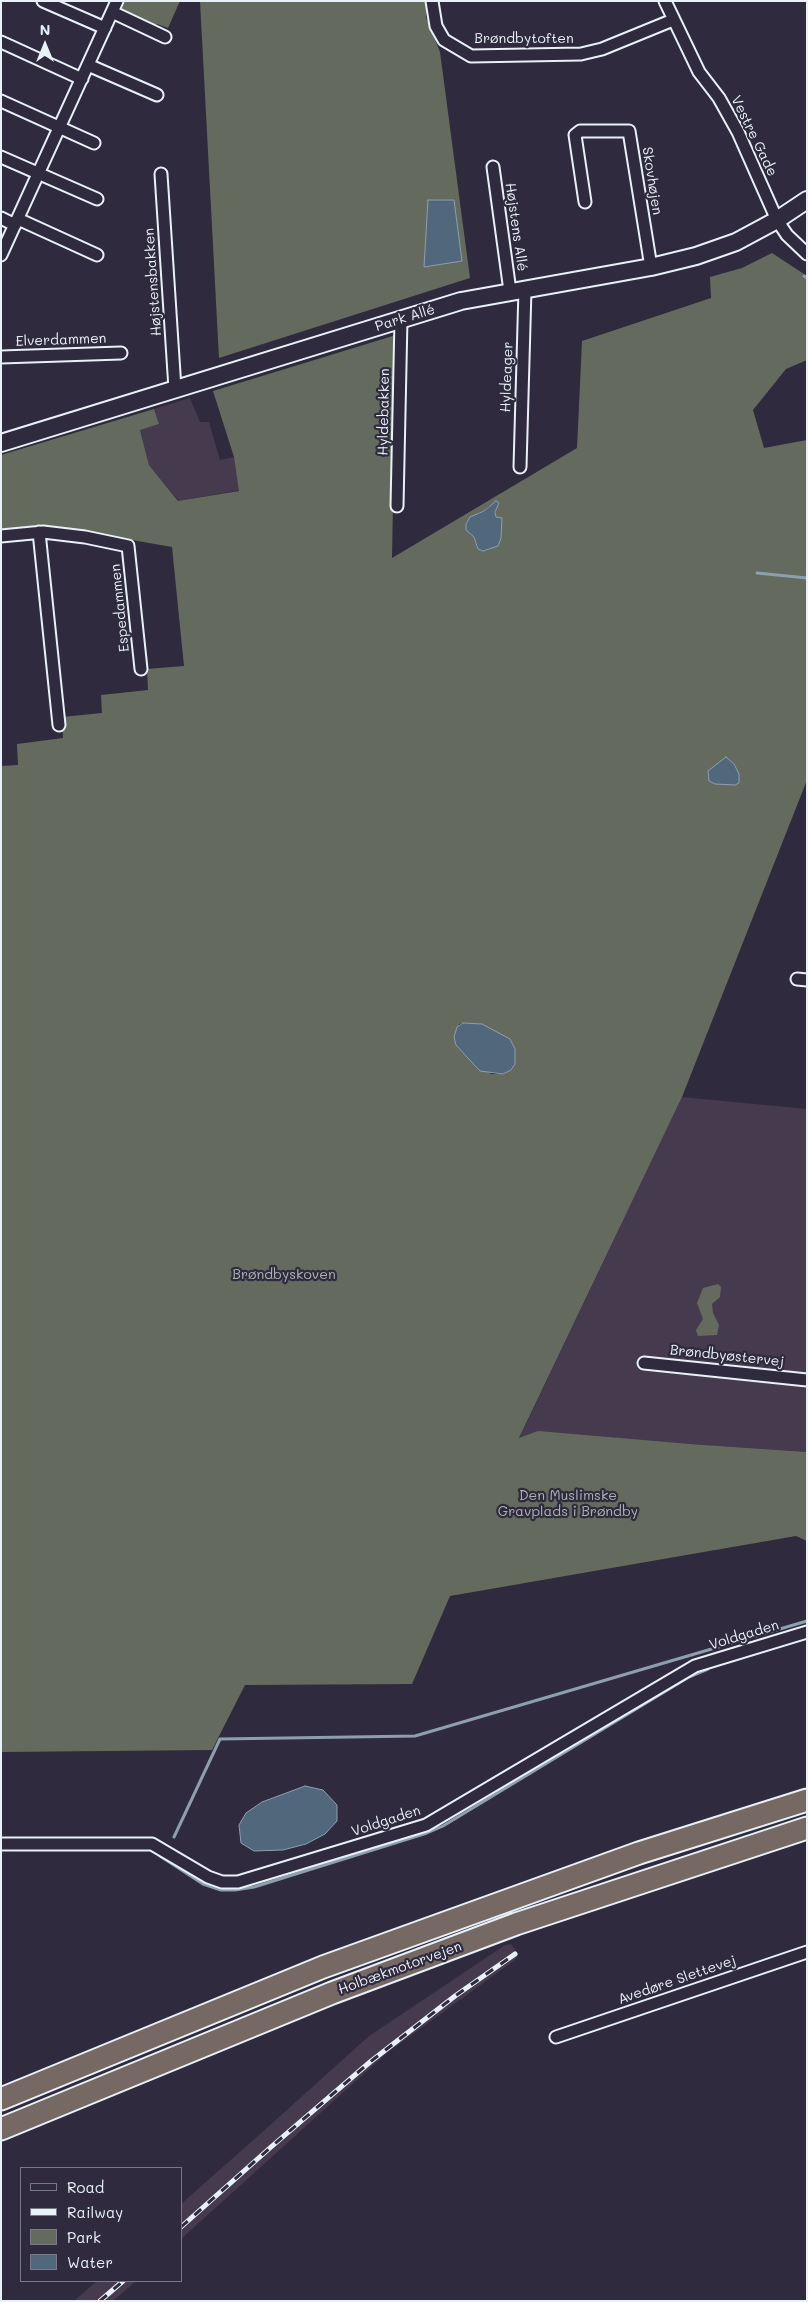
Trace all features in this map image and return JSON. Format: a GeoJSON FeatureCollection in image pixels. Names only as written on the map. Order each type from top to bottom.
{"type":"FeatureCollection","features":[{"type":"Feature","properties":{"kind":"highway","name":"Holbækmotorvejen"},"geometry":{"type":"LineString","coordinates":[[1,2100],[323,1967],[639,1853],[807,1800]]}},
{"type":"Feature","properties":{"kind":"highway","name":"Holbækmotorvejen"},"geometry":{"type":"LineString","coordinates":[[1,2129],[332,1993],[516,1924],[807,1828]]}},
{"type":"Feature","properties":{"kind":"highway"},"geometry":{"type":"LineString","coordinates":[[1,2142],[98,2100],[165,2062]]}},
{"type":"Feature","properties":{"kind":"highway"},"geometry":{"type":"LineString","coordinates":[[1,2090],[86,2064]]}},
{"type":"Feature","properties":{"kind":"street"},"geometry":{"type":"LineString","coordinates":[[44,1],[105,28]]}},
{"type":"Feature","properties":{"kind":"street"},"geometry":{"type":"LineString","coordinates":[[1,255],[117,1]]}},
{"type":"Feature","properties":{"kind":"street","name":"Brøndbytoften"},"geometry":{"type":"LineString","coordinates":[[432,1],[436,26],[444,40],[471,56],[582,54],[602,49],[673,20]]}},
{"type":"Feature","properties":{"kind":"street","name":"Vestre Gade"},"geometry":{"type":"LineString","coordinates":[[665,1],[699,72],[719,98],[738,132],[777,220],[787,235],[807,254]]}},
{"type":"Feature","properties":{"kind":"street"},"geometry":{"type":"LineString","coordinates":[[112,12],[165,37]]}},
{"type":"Feature","properties":{"kind":"street"},"geometry":{"type":"LineString","coordinates":[[1,42],[82,78]]}},
{"type":"Feature","properties":{"kind":"street"},"geometry":{"type":"LineString","coordinates":[[88,65],[157,95]]}},
{"type":"Feature","properties":{"kind":"street"},"geometry":{"type":"LineString","coordinates":[[1,100],[94,143]]}},
{"type":"Feature","properties":{"kind":"street","name":"Skovhøjen"},"geometry":{"type":"LineString","coordinates":[[585,202],[576,135],[580,131],[629,131],[651,267]]}},
{"type":"Feature","properties":{"kind":"street"},"geometry":{"type":"LineString","coordinates":[[1,157],[97,198]]}},
{"type":"Feature","properties":{"kind":"street","name":"Højstens Allé"},"geometry":{"type":"LineString","coordinates":[[493,167],[517,290]]}},
{"type":"Feature","properties":{"kind":"street","name":"Højstensbakken"},"geometry":{"type":"LineString","coordinates":[[161,174],[175,389]]}},
{"type":"Feature","properties":{"kind":"street","name":"Park Allé"},"geometry":{"type":"LineString","coordinates":[[1,443],[460,301],[651,267],[696,256],[736,242],[777,220],[807,200]]}},
{"type":"Feature","properties":{"kind":"street"},"geometry":{"type":"LineString","coordinates":[[1,218],[17,222],[97,255]]}},
{"type":"Feature","properties":{"kind":"street","name":"Hyldeager"},"geometry":{"type":"LineString","coordinates":[[517,290],[520,467]]}},
{"type":"Feature","properties":{"kind":"street","name":"Hyldebakken"},"geometry":{"type":"LineString","coordinates":[[397,506],[400,319]]}},
{"type":"Feature","properties":{"kind":"street","name":"Elverdammen"},"geometry":{"type":"LineString","coordinates":[[1,356],[121,353]]}},
{"type":"Feature","properties":{"kind":"street"},"geometry":{"type":"LineString","coordinates":[[39,532],[59,725]]}},
{"type":"Feature","properties":{"kind":"street","name":"Espedammen"},"geometry":{"type":"LineString","coordinates":[[1,536],[39,532],[85,537],[128,546],[141,669]]}},
{"type":"Feature","properties":{"kind":"street","name":"Brøndbyøstervej"},"geometry":{"type":"LineString","coordinates":[[644,1363],[807,1380]]}},
{"type":"Feature","properties":{"kind":"street","name":"Voldgaden"},"geometry":{"type":"LineString","coordinates":[[1,1844],[152,1844],[208,1877],[222,1882],[246,1880],[426,1825],[694,1666],[807,1632]]}},
{"type":"Feature","properties":{"kind":"street","name":"Avedøre Slettevej"},"geometry":{"type":"LineString","coordinates":[[556,2037],[807,1952]]}},
{"type":"Feature","properties":{"kind":"shaded area"},"geometry":{"type":"Polygon","coordinates":[[[190,398],[200,422],[209,422],[220,460],[234,457],[240,490],[179,501],[149,465],[140,429],[159,424],[154,409],[190,398]]]}},
{"type":"Feature","properties":{"kind":"shaded area"},"geometry":{"type":"Polygon","coordinates":[[[682,1097],[807,1109],[807,1452],[690,1444],[519,1439],[682,1097]]]}},
{"type":"Feature","properties":{"kind":"shaded area"},"geometry":{"type":"Polygon","coordinates":[[[511,1944],[518,1955],[515,1960],[388,2052],[182,2238],[182,2203],[369,2036],[505,1945],[511,1944]]]}},
{"type":"Feature","properties":{"kind":"shaded area"},"geometry":{"type":"Polygon","coordinates":[[[96,2282],[135,2282],[113,2301],[74,2301],[96,2282]]]}},
{"type":"Feature","properties":{"kind":"green space"},"geometry":{"type":"Polygon","coordinates":[[[125,1],[180,1],[168,28],[157,24],[154,26],[121,11],[125,1]]]}},
{"type":"Feature","properties":{"kind":"green space"},"geometry":{"type":"Polygon","coordinates":[[[200,1],[427,1],[426,17],[440,52],[470,278],[219,358],[200,1]]]}},
{"type":"Feature","properties":{"kind":"green space","name":"Brøndbyskoven"},"geometry":{"type":"Polygon","coordinates":[[[772,253],[807,276],[807,360],[786,369],[753,410],[764,448],[807,440],[807,780],[682,1097],[519,1438],[538,1431],[807,1452],[807,1541],[796,1536],[450,1596],[412,1684],[245,1685],[212,1750],[1,1752],[1,766],[18,765],[17,744],[63,738],[62,717],[102,713],[101,695],[148,690],[147,669],[184,666],[172,547],[46,525],[1,529],[1,455],[154,409],[159,424],[140,430],[149,465],[178,501],[239,491],[234,457],[213,391],[396,335],[392,558],[577,448],[582,341],[711,298],[710,277],[742,268],[772,253]],[[489,506],[484,511],[478,513],[474,537],[478,549],[483,551],[498,546],[496,517],[489,506]],[[459,1024],[464,1053],[491,1074],[503,1074],[511,1070],[482,1024],[459,1024]]]}},
{"type":"Feature","properties":{"kind":"green space"},"geometry":{"type":"Polygon","coordinates":[[[718,1284],[721,1287],[720,1297],[712,1304],[713,1313],[719,1325],[717,1335],[698,1336],[696,1330],[703,1319],[697,1303],[703,1288],[718,1284]]]}},
{"type":"Feature","properties":{"kind":"water"},"geometry":{"type":"Polygon","coordinates":[[[428,200],[454,200],[462,261],[424,267],[428,200]]]}},
{"type":"Feature","properties":{"kind":"water"},"geometry":{"type":"Polygon","coordinates":[[[496,501],[499,503],[495,512],[496,517],[502,518],[501,538],[498,546],[483,551],[478,549],[474,537],[466,530],[466,524],[470,517],[484,511],[496,501]]]}},
{"type":"Feature","properties":{"kind":"water"},"geometry":{"type":"Polygon","coordinates":[[[726,757],[734,764],[739,774],[739,783],[735,785],[715,784],[709,781],[708,771],[726,757]]]}},
{"type":"Feature","properties":{"kind":"water"},"geometry":{"type":"Polygon","coordinates":[[[463,1023],[482,1024],[510,1039],[515,1049],[515,1064],[511,1070],[503,1074],[480,1071],[456,1045],[454,1037],[457,1027],[463,1023]]]}},
{"type":"Feature","properties":{"kind":"water"},"geometry":{"type":"Polygon","coordinates":[[[305,1786],[323,1790],[337,1805],[337,1821],[325,1834],[306,1844],[283,1850],[254,1851],[241,1843],[239,1825],[246,1813],[262,1802],[305,1786]]]}},
{"type":"Feature","properties":{"kind":"waterway"},"geometry":{"type":"LineString","coordinates":[[757,573],[807,578]]}},
{"type":"Feature","properties":{"kind":"waterway"},"geometry":{"type":"LineString","coordinates":[[174,1837],[220,1739],[415,1736],[807,1621]]}},
{"type":"Feature","properties":{"kind":"waterway"},"geometry":{"type":"LineString","coordinates":[[160,1856],[203,1884],[221,1890],[235,1890],[254,1887],[427,1833],[443,1826],[689,1677],[708,1669]]}},
{"type":"Feature","properties":{"kind":"railway"},"geometry":{"type":"LineString","coordinates":[[182,2226],[370,2062],[455,1996],[515,1954]]}},
{"type":"Feature","properties":{"kind":"railway"},"geometry":{"type":"LineString","coordinates":[[100,2301],[122,2282]]}},
{"type":"Feature","properties":{"kind":"park label","name":"Den Muslimske Gravplads i Brøndby"},"geometry":{"type":"Point","coordinates":[568,1504]}}]}
